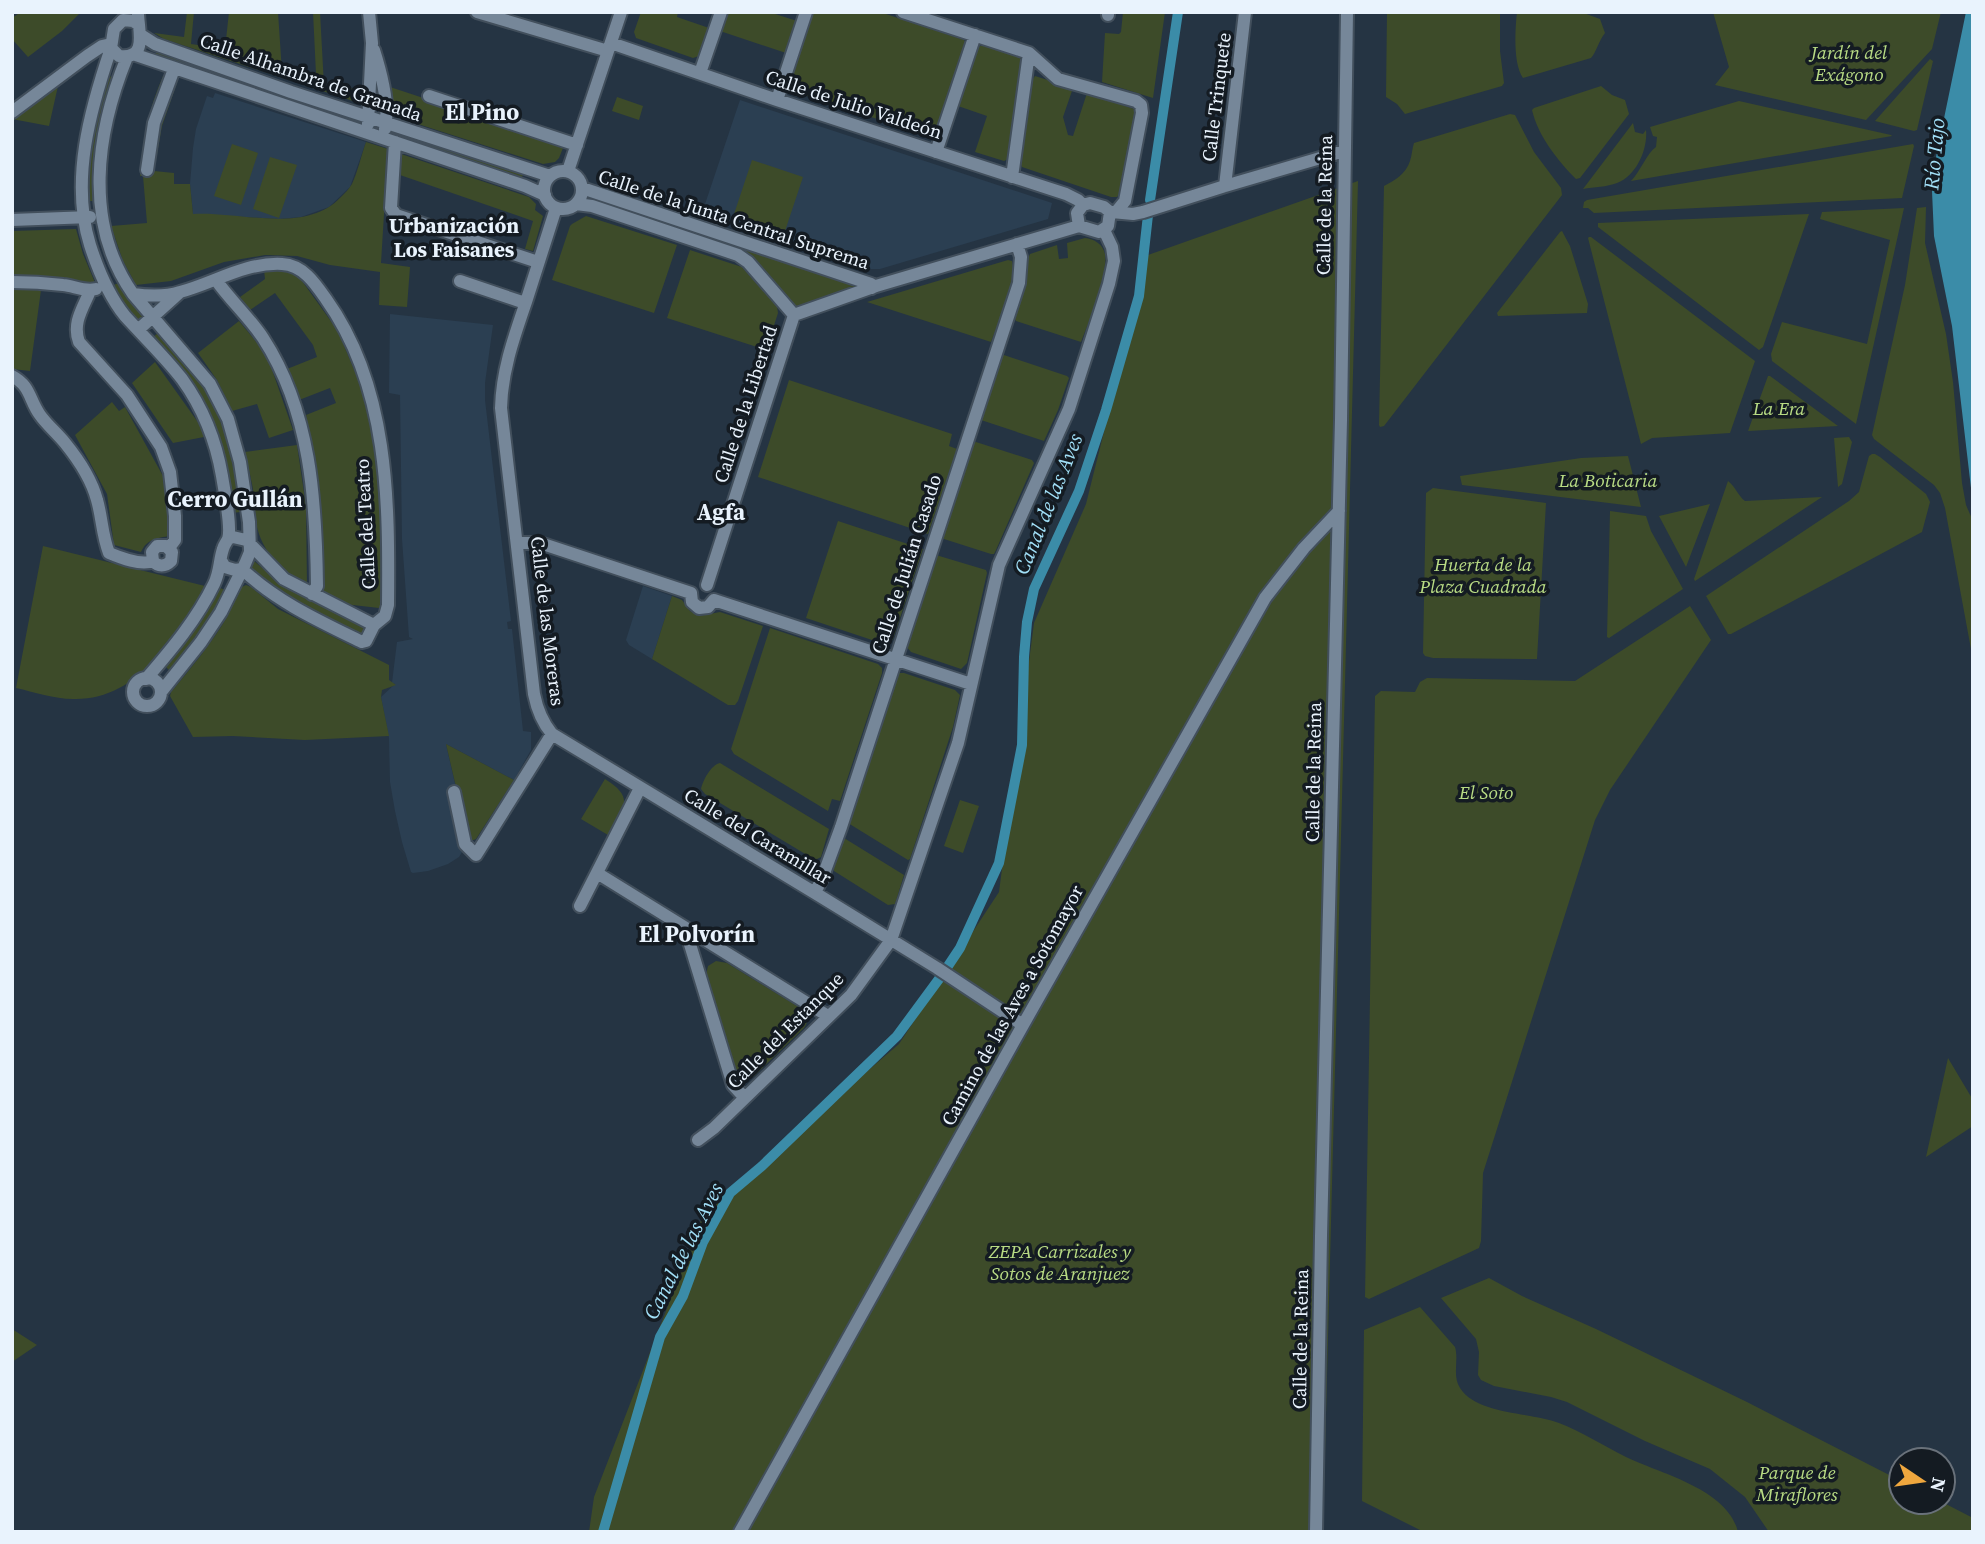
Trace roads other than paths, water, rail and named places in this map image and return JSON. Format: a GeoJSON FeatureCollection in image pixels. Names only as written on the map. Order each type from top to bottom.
{"type":"FeatureCollection","features":[{"type":"Feature","properties":{"kind":"street"},"geometry":{"type":"LineString","coordinates":[[369,12],[386,122],[381,138]]}},
{"type":"Feature","properties":{"kind":"street","name":"Calle de Julio Valdeón"},"geometry":{"type":"LineString","coordinates":[[477,12],[700,73],[1066,194],[1083,205]]}},
{"type":"Feature","properties":{"kind":"street"},"geometry":{"type":"LineString","coordinates":[[568,172],[621,12]]}},
{"type":"Feature","properties":{"kind":"street"},"geometry":{"type":"LineString","coordinates":[[700,73],[721,12]]}},
{"type":"Feature","properties":{"kind":"street"},"geometry":{"type":"LineString","coordinates":[[777,100],[806,12]]}},
{"type":"Feature","properties":{"kind":"street"},"geometry":{"type":"LineString","coordinates":[[903,12],[1030,53],[1058,79],[1136,101],[1141,105],[1142,113],[1125,201],[1113,212],[1108,226],[1099,232],[1079,226],[1076,219],[1083,205],[1090,203],[1113,212]]}},
{"type":"Feature","properties":{"kind":"street","name":"Calle Trinquete"},"geometry":{"type":"LineString","coordinates":[[1225,186],[1245,12]]}},
{"type":"Feature","properties":{"kind":"street","name":"Calle de la Reina"},"geometry":{"type":"LineString","coordinates":[[1316,1532],[1339,511],[1347,12]]}},
{"type":"Feature","properties":{"kind":"street"},"geometry":{"type":"LineString","coordinates":[[146,679],[185,632],[215,582],[222,562],[222,550],[228,539],[220,464],[209,427],[181,379],[124,315],[106,286],[89,243],[84,218],[84,150],[114,29],[120,18],[139,24],[139,46],[119,76],[107,117],[101,153],[101,217],[107,243],[122,278],[210,384],[228,419],[240,462],[249,522],[248,559],[221,612],[161,692]]}},
{"type":"Feature","properties":{"kind":"street","name":"Calle Alhambra de Granada"},"geometry":{"type":"LineString","coordinates":[[139,24],[155,44],[550,176]]}},
{"type":"Feature","properties":{"kind":"street"},"geometry":{"type":"LineString","coordinates":[[936,152],[975,35]]}},
{"type":"Feature","properties":{"kind":"street"},"geometry":{"type":"LineString","coordinates":[[366,133],[370,117],[369,69],[372,43]]}},
{"type":"Feature","properties":{"kind":"street"},"geometry":{"type":"LineString","coordinates":[[12,112],[102,46],[111,46]]}},
{"type":"Feature","properties":{"kind":"street"},"geometry":{"type":"LineString","coordinates":[[111,46],[119,56],[130,56]]}},
{"type":"Feature","properties":{"kind":"street"},"geometry":{"type":"LineString","coordinates":[[1012,177],[1030,53]]}},
{"type":"Feature","properties":{"kind":"street","name":"Calle Alhambra de Granada"},"geometry":{"type":"LineString","coordinates":[[130,56],[395,142],[545,195]]}},
{"type":"Feature","properties":{"kind":"street"},"geometry":{"type":"LineString","coordinates":[[147,170],[155,123],[174,69]]}},
{"type":"Feature","properties":{"kind":"street"},"geometry":{"type":"LineString","coordinates":[[429,96],[577,145]]}},
{"type":"Feature","properties":{"kind":"street"},"geometry":{"type":"LineString","coordinates":[[395,142],[391,208],[396,215],[538,262]]}},
{"type":"Feature","properties":{"kind":"street","name":"Calle Trinquete"},"geometry":{"type":"LineString","coordinates":[[1113,212],[1143,212],[1344,151]]}},
{"type":"Feature","properties":{"kind":"street"},"geometry":{"type":"LineString","coordinates":[[562,171],[568,172],[578,178],[582,188],[581,197],[576,204],[566,209],[556,208],[549,203],[544,185],[550,176],[562,171]]}},
{"type":"Feature","properties":{"kind":"street","name":"Calle de la Junta Central Suprema"},"geometry":{"type":"LineString","coordinates":[[582,188],[871,284],[872,288]]}},
{"type":"Feature","properties":{"kind":"street","name":"Calle de la Junta Central Suprema"},"geometry":{"type":"LineString","coordinates":[[576,204],[592,206],[738,255],[748,262],[794,315],[872,288],[1079,226]]}},
{"type":"Feature","properties":{"kind":"street","name":"Calle de las Moreras"},"geometry":{"type":"LineString","coordinates":[[454,792],[465,844],[476,855],[552,734],[540,716],[534,694],[501,408],[503,377],[509,350],[556,208]]}},
{"type":"Feature","properties":{"kind":"street"},"geometry":{"type":"LineString","coordinates":[[12,220],[101,217]]}},
{"type":"Feature","properties":{"kind":"street","name":"Calle del Estanque"},"geometry":{"type":"LineString","coordinates":[[698,1140],[714,1128],[851,995],[891,940],[958,743],[999,565],[1069,409],[1109,284],[1114,261],[1112,247],[1104,230]]}},
{"type":"Feature","properties":{"kind":"street","name":"Calle de Julián Casado"},"geometry":{"type":"LineString","coordinates":[[815,893],[841,828],[1019,283],[1021,257],[1017,244]]}},
{"type":"Feature","properties":{"kind":"street","name":"Calle del Teatro"},"geometry":{"type":"LineString","coordinates":[[133,294],[148,296],[179,293],[233,272],[282,264],[294,266],[315,284],[344,327],[373,400],[386,486],[388,606],[385,616],[374,625]]}},
{"type":"Feature","properties":{"kind":"street"},"geometry":{"type":"LineString","coordinates":[[12,282],[57,284],[90,291],[122,278]]}},
{"type":"Feature","properties":{"kind":"street"},"geometry":{"type":"LineString","coordinates":[[216,280],[263,339],[281,373],[300,421],[315,514],[317,586],[312,594]]}},
{"type":"Feature","properties":{"kind":"street"},"geometry":{"type":"LineString","coordinates":[[460,281],[525,303]]}},
{"type":"Feature","properties":{"kind":"street"},"geometry":{"type":"LineString","coordinates":[[12,376],[28,390],[38,413],[66,444],[83,469],[97,499],[104,542],[109,552],[147,564],[153,561],[158,565],[167,565],[173,557],[169,548],[175,540],[170,472],[161,447],[127,395],[79,342],[77,320],[90,291]]}},
{"type":"Feature","properties":{"kind":"street","name":"Calle del Teatro"},"geometry":{"type":"LineString","coordinates":[[138,330],[179,293]]}},
{"type":"Feature","properties":{"kind":"street","name":"Calle de la Libertad"},"geometry":{"type":"LineString","coordinates":[[707,585],[794,315]]}},
{"type":"Feature","properties":{"kind":"street","name":"Camino de las Aves a Sotomayor"},"geometry":{"type":"LineString","coordinates":[[740,1532],[1023,1024],[1265,598],[1304,548],[1339,511]]}},
{"type":"Feature","properties":{"kind":"street"},"geometry":{"type":"LineString","coordinates":[[222,562],[225,567],[242,569],[278,599],[362,642],[366,641],[374,625],[284,579],[246,540],[240,537],[228,539]]}},
{"type":"Feature","properties":{"kind":"street"},"geometry":{"type":"LineString","coordinates":[[518,542],[540,543],[691,593]]}},
{"type":"Feature","properties":{"kind":"street"},"geometry":{"type":"LineString","coordinates":[[707,585],[713,592],[714,600],[708,607],[699,608],[692,602],[691,593],[698,586],[707,585]]}},
{"type":"Feature","properties":{"kind":"street"},"geometry":{"type":"LineString","coordinates":[[714,600],[971,684]]}},
{"type":"Feature","properties":{"kind":"street"},"geometry":{"type":"LineString","coordinates":[[146,679],[158,684],[161,692],[160,699],[152,706],[139,704],[134,696],[139,681],[146,679]]}},
{"type":"Feature","properties":{"kind":"street","name":"Calle del Caramillar"},"geometry":{"type":"LineString","coordinates":[[552,734],[815,893],[1023,1024]]}},
{"type":"Feature","properties":{"kind":"street"},"geometry":{"type":"LineString","coordinates":[[580,906],[640,788]]}},
{"type":"Feature","properties":{"kind":"street"},"geometry":{"type":"LineString","coordinates":[[597,873],[828,1017]]}},
{"type":"Feature","properties":{"kind":"street"},"geometry":{"type":"LineString","coordinates":[[685,928],[733,1085],[744,1097]]}},
{"type":"Feature","properties":{"kind":"street"},"geometry":{"type":"LineString","coordinates":[[696,966],[717,947]]}},
{"type":"Feature","properties":{"kind":"water"},"geometry":{"type":"Polygon","coordinates":[[[1966,12],[1973,12],[1973,505],[1952,326],[1934,236],[1932,191],[1936,157],[1966,12]]]}},
{"type":"Feature","properties":{"kind":"waterway","name":"Canal de las Aves"},"geometry":{"type":"LineString","coordinates":[[1150,200],[1178,12]]}},
{"type":"Feature","properties":{"kind":"waterway","name":"Canal de las Aves"},"geometry":{"type":"LineString","coordinates":[[948,966],[960,948],[999,863],[1022,745],[1024,657],[1027,622],[1034,589],[1079,491],[1106,410],[1139,296],[1148,215]]}},
{"type":"Feature","properties":{"kind":"waterway","name":"Canal de las Aves"},"geometry":{"type":"LineString","coordinates":[[603,1532],[660,1337],[683,1296],[703,1242],[730,1193],[762,1166],[897,1036],[939,979]]}},
{"type":"Feature","properties":{"kind":"district","name":"El Pino"},"geometry":{"type":"Point","coordinates":[482,112]}},
{"type":"Feature","properties":{"kind":"district","name":"Urbanización Los Faisanes"},"geometry":{"type":"Point","coordinates":[454,237]}},
{"type":"Feature","properties":{"kind":"district","name":"Cerro Gullán"},"geometry":{"type":"Point","coordinates":[235,499]}},
{"type":"Feature","properties":{"kind":"district","name":"Agfa"},"geometry":{"type":"Point","coordinates":[721,512]}},
{"type":"Feature","properties":{"kind":"district","name":"El Polvorín"},"geometry":{"type":"Point","coordinates":[697,934]}},
{"type":"Feature","properties":{"kind":"park label","name":"Jardín del Exágono"},"geometry":{"type":"Point","coordinates":[1849,63]}},
{"type":"Feature","properties":{"kind":"park label","name":"La Era"},"geometry":{"type":"Point","coordinates":[1779,408]}},
{"type":"Feature","properties":{"kind":"park label","name":"La Boticaria"},"geometry":{"type":"Point","coordinates":[1608,480]}},
{"type":"Feature","properties":{"kind":"park label","name":"Huerta de la Plaza Cuadrada"},"geometry":{"type":"Point","coordinates":[1483,575]}},
{"type":"Feature","properties":{"kind":"park label","name":"El Soto"},"geometry":{"type":"Point","coordinates":[1486,792]}},
{"type":"Feature","properties":{"kind":"park label","name":"ZEPA Carrizales y Sotos de Aranjuez"},"geometry":{"type":"Point","coordinates":[1060,1262]}},
{"type":"Feature","properties":{"kind":"park label","name":"Parque de Miraflores"},"geometry":{"type":"Point","coordinates":[1797,1483]}},
{"type":"Feature","properties":{"kind":"water label","name":"Río Tajo"},"geometry":{"type":"Point","coordinates":[1934,154]}}]}
